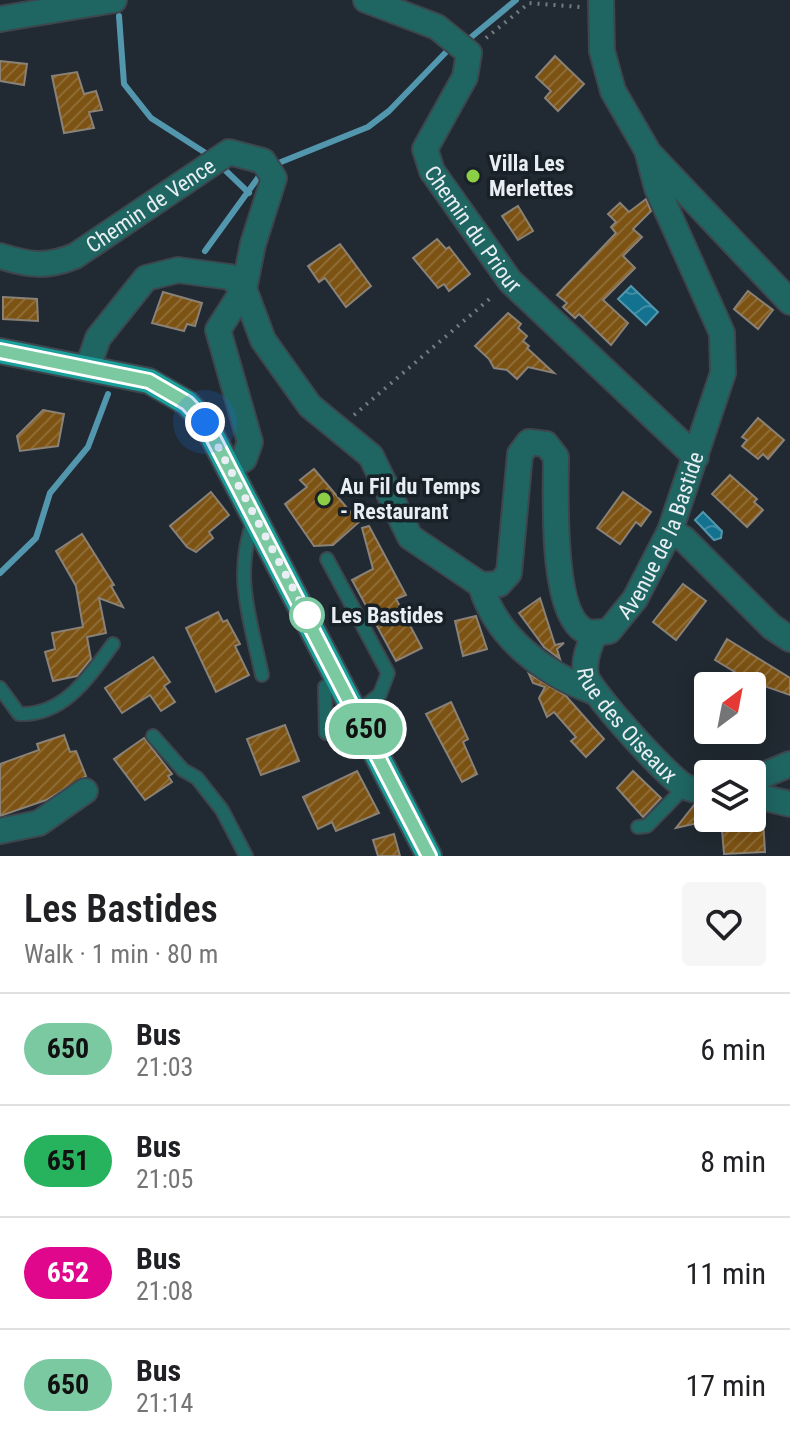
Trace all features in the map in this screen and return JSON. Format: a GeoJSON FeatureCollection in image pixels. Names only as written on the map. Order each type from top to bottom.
{"type":"FeatureCollection","features":[{"type":"Feature","properties":{"kind":"main road"},"geometry":{"type":"LineString","coordinates":[[0,351],[127,374],[168,389],[205,422],[358,712],[429,856]]}},
{"type":"Feature","properties":{"kind":"street"},"geometry":{"type":"LineString","coordinates":[[0,19],[114,0]]}},
{"type":"Feature","properties":{"kind":"street"},"geometry":{"type":"LineString","coordinates":[[366,0],[437,27],[469,53]]}},
{"type":"Feature","properties":{"kind":"street","name":"Avenue de la Bastide"},"geometry":{"type":"LineString","coordinates":[[481,585],[499,584],[509,573],[520,454],[529,442],[546,444],[556,457],[560,570],[570,614],[582,630],[595,633],[609,631],[635,599],[670,531],[723,373],[722,333],[657,188],[647,150],[613,91],[602,51],[602,1]]}},
{"type":"Feature","properties":{"kind":"street","name":"Chemin du Priour"},"geometry":{"type":"LineString","coordinates":[[469,53],[465,77],[425,149],[432,171],[510,281],[696,457]]}},
{"type":"Feature","properties":{"kind":"street"},"geometry":{"type":"LineString","coordinates":[[647,150],[790,302]]}},
{"type":"Feature","properties":{"kind":"street","name":"Chemin de Vence"},"geometry":{"type":"LineString","coordinates":[[0,256],[31,265],[53,265],[75,256],[229,152],[263,161],[274,178],[253,244],[244,289]]}},
{"type":"Feature","properties":{"kind":"street"},"geometry":{"type":"LineString","coordinates":[[88,367],[98,338],[146,278],[178,270],[230,277],[244,289],[263,340],[310,406],[371,456],[410,537],[481,585],[488,611],[512,640],[573,684],[592,691]]}},
{"type":"Feature","properties":{"kind":"street"},"geometry":{"type":"LineString","coordinates":[[229,468],[244,459],[250,442],[218,330],[244,289]]}},
{"type":"Feature","properties":{"kind":"street"},"geometry":{"type":"LineString","coordinates":[[670,531],[684,539],[772,627],[790,639]]}},
{"type":"Feature","properties":{"kind":"street","name":"Rue des Oiseaux"},"geometry":{"type":"LineString","coordinates":[[595,633],[586,654],[585,674],[592,691],[665,771],[694,787]]}},
{"type":"Feature","properties":{"kind":"street"},"geometry":{"type":"LineString","coordinates":[[766,774],[790,764]]}},
{"type":"Feature","properties":{"kind":"street"},"geometry":{"type":"LineString","coordinates":[[0,831],[39,823],[85,791]]}},
{"type":"Feature","properties":{"kind":"street"},"geometry":{"type":"LineString","coordinates":[[766,798],[790,804]]}},
{"type":"Feature","properties":{"kind":"lane"},"geometry":{"type":"LineString","coordinates":[[255,518],[243,553],[243,590],[262,675]]}},
{"type":"Feature","properties":{"kind":"lane"},"geometry":{"type":"LineString","coordinates":[[327,559],[388,673],[380,694],[358,712]]}},
{"type":"Feature","properties":{"kind":"lane"},"geometry":{"type":"LineString","coordinates":[[0,688],[19,714],[34,715],[56,707],[84,685],[113,644]]}},
{"type":"Feature","properties":{"kind":"lane"},"geometry":{"type":"LineString","coordinates":[[326,733],[325,687],[339,677]]}},
{"type":"Feature","properties":{"kind":"lane"},"geometry":{"type":"LineString","coordinates":[[153,736],[183,770],[197,778],[222,810],[246,856]]}},
{"type":"Feature","properties":{"kind":"lane"},"geometry":{"type":"LineString","coordinates":[[638,827],[647,826],[694,791]]}},
{"type":"Feature","properties":{"kind":"path"},"geometry":{"type":"LineString","coordinates":[[469,53],[529,3],[573,8],[602,1]]}},
{"type":"Feature","properties":{"kind":"path"},"geometry":{"type":"LineString","coordinates":[[354,415],[510,281]]}},
{"type":"Feature","properties":{"kind":"water"},"geometry":{"type":"Polygon","coordinates":[[[631,286],[658,312],[646,325],[618,299],[631,286]]]}},
{"type":"Feature","properties":{"kind":"water"},"geometry":{"type":"Polygon","coordinates":[[[703,512],[722,531],[721,538],[714,540],[695,520],[703,512]]]}},
{"type":"Feature","properties":{"kind":"building"},"geometry":{"type":"Polygon","coordinates":[[[555,56],[584,84],[558,111],[545,98],[551,91],[536,77],[555,56]]]}},
{"type":"Feature","properties":{"kind":"building"},"geometry":{"type":"Polygon","coordinates":[[[0,61],[27,64],[24,85],[0,81],[0,61]]]}},
{"type":"Feature","properties":{"kind":"building"},"geometry":{"type":"Polygon","coordinates":[[[77,72],[84,94],[96,91],[102,110],[89,112],[94,128],[64,133],[52,76],[77,72]]]}},
{"type":"Feature","properties":{"kind":"building"},"geometry":{"type":"Polygon","coordinates":[[[646,199],[651,211],[633,229],[642,237],[623,256],[635,268],[603,300],[628,323],[611,345],[579,314],[575,318],[563,307],[567,303],[557,295],[616,233],[611,227],[616,222],[608,214],[620,203],[629,212],[646,199]]]}},
{"type":"Feature","properties":{"kind":"building"},"geometry":{"type":"Polygon","coordinates":[[[518,206],[533,231],[518,240],[502,216],[518,206]]]}},
{"type":"Feature","properties":{"kind":"building"},"geometry":{"type":"Polygon","coordinates":[[[437,239],[446,249],[449,247],[470,274],[449,291],[444,284],[438,288],[413,258],[437,239]]]}},
{"type":"Feature","properties":{"kind":"building"},"geometry":{"type":"Polygon","coordinates":[[[340,244],[371,286],[346,307],[325,278],[319,282],[308,266],[340,244]]]}},
{"type":"Feature","properties":{"kind":"building"},"geometry":{"type":"Polygon","coordinates":[[[748,291],[773,310],[758,329],[734,309],[748,291]]]}},
{"type":"Feature","properties":{"kind":"building"},"geometry":{"type":"Polygon","coordinates":[[[163,292],[202,303],[195,326],[187,324],[184,331],[152,323],[163,292]]]}},
{"type":"Feature","properties":{"kind":"building"},"geometry":{"type":"Polygon","coordinates":[[[3,297],[37,299],[38,321],[3,319],[3,297]]]}},
{"type":"Feature","properties":{"kind":"building"},"geometry":{"type":"Polygon","coordinates":[[[508,313],[521,324],[518,328],[527,336],[523,341],[529,346],[527,348],[554,373],[528,367],[517,379],[507,370],[494,368],[475,346],[508,313]]]}},
{"type":"Feature","properties":{"kind":"building"},"geometry":{"type":"Polygon","coordinates":[[[43,410],[64,414],[58,446],[20,451],[17,436],[43,410]]]}},
{"type":"Feature","properties":{"kind":"building"},"geometry":{"type":"Polygon","coordinates":[[[758,418],[784,440],[768,459],[763,454],[758,459],[742,446],[747,440],[742,437],[758,418]]]}},
{"type":"Feature","properties":{"kind":"building"},"geometry":{"type":"Polygon","coordinates":[[[314,469],[359,522],[333,545],[314,546],[285,504],[307,487],[300,480],[314,469]]]}},
{"type":"Feature","properties":{"kind":"building"},"geometry":{"type":"Polygon","coordinates":[[[730,475],[757,499],[754,502],[763,510],[747,527],[712,494],[730,475]]]}},
{"type":"Feature","properties":{"kind":"building"},"geometry":{"type":"Polygon","coordinates":[[[211,492],[229,515],[209,532],[213,538],[196,552],[187,547],[170,526],[211,492]]]}},
{"type":"Feature","properties":{"kind":"building"},"geometry":{"type":"Polygon","coordinates":[[[623,492],[651,512],[641,526],[636,522],[620,544],[597,528],[623,492]]]}},
{"type":"Feature","properties":{"kind":"building"},"geometry":{"type":"Polygon","coordinates":[[[369,526],[406,595],[396,599],[422,648],[396,661],[352,580],[373,569],[362,528],[369,526]]]}},
{"type":"Feature","properties":{"kind":"building"},"geometry":{"type":"Polygon","coordinates":[[[82,534],[114,585],[111,586],[123,607],[99,598],[106,633],[87,637],[91,659],[77,676],[53,681],[45,652],[55,649],[52,633],[83,627],[76,586],[56,551],[82,534]]]}},
{"type":"Feature","properties":{"kind":"building"},"geometry":{"type":"Polygon","coordinates":[[[683,584],[706,601],[676,640],[653,622],[683,584]]]}},
{"type":"Feature","properties":{"kind":"building"},"geometry":{"type":"Polygon","coordinates":[[[540,598],[555,645],[564,643],[557,649],[560,659],[544,647],[519,613],[540,598]]]}},
{"type":"Feature","properties":{"kind":"building"},"geometry":{"type":"Polygon","coordinates":[[[218,612],[223,622],[227,620],[240,644],[235,646],[249,675],[216,692],[186,628],[218,612]]]}},
{"type":"Feature","properties":{"kind":"building"},"geometry":{"type":"Polygon","coordinates":[[[476,616],[487,649],[463,656],[455,621],[476,616]]]}},
{"type":"Feature","properties":{"kind":"building"},"geometry":{"type":"Polygon","coordinates":[[[727,639],[790,678],[790,695],[766,687],[766,672],[735,672],[715,660],[727,639]]]}},
{"type":"Feature","properties":{"kind":"building"},"geometry":{"type":"Polygon","coordinates":[[[153,657],[170,682],[164,686],[175,702],[161,711],[150,695],[122,713],[105,688],[153,657]]]}},
{"type":"Feature","properties":{"kind":"building"},"geometry":{"type":"Polygon","coordinates":[[[529,674],[566,696],[604,739],[586,757],[571,741],[576,737],[554,712],[547,717],[539,698],[545,687],[533,683],[529,674]]]}},
{"type":"Feature","properties":{"kind":"building"},"geometry":{"type":"Polygon","coordinates":[[[451,702],[468,739],[463,742],[477,774],[462,782],[426,714],[451,702]]]}},
{"type":"Feature","properties":{"kind":"building"},"geometry":{"type":"Polygon","coordinates":[[[285,725],[299,761],[261,775],[247,739],[285,725]]]}},
{"type":"Feature","properties":{"kind":"building"},"geometry":{"type":"Polygon","coordinates":[[[64,735],[70,752],[76,751],[86,776],[46,800],[0,816],[0,764],[39,750],[37,744],[64,735]]]}},
{"type":"Feature","properties":{"kind":"building"},"geometry":{"type":"Polygon","coordinates":[[[144,738],[172,774],[168,776],[172,782],[145,800],[114,759],[144,738]]]}},
{"type":"Feature","properties":{"kind":"building"},"geometry":{"type":"Polygon","coordinates":[[[357,771],[379,813],[336,831],[332,822],[318,829],[303,797],[357,771]]]}},
{"type":"Feature","properties":{"kind":"building"},"geometry":{"type":"Polygon","coordinates":[[[633,771],[661,798],[643,817],[617,788],[633,771]]]}},
{"type":"Feature","properties":{"kind":"building"},"geometry":{"type":"Polygon","coordinates":[[[694,805],[694,824],[676,828],[694,805]]]}},
{"type":"Feature","properties":{"kind":"building"},"geometry":{"type":"Polygon","coordinates":[[[722,832],[764,832],[765,852],[724,854],[722,832]]]}},
{"type":"Feature","properties":{"kind":"building"},"geometry":{"type":"Polygon","coordinates":[[[394,834],[400,856],[378,856],[373,840],[394,834]]]}},
{"type":"Feature","properties":{"kind":"waterway"},"geometry":{"type":"LineString","coordinates":[[469,39],[516,0]]}},
{"type":"Feature","properties":{"kind":"waterway"},"geometry":{"type":"LineString","coordinates":[[119,16],[124,84],[151,118],[204,152]]}},
{"type":"Feature","properties":{"kind":"waterway"},"geometry":{"type":"LineString","coordinates":[[281,162],[368,127],[389,111],[449,49]]}},
{"type":"Feature","properties":{"kind":"waterway"},"geometry":{"type":"LineString","coordinates":[[224,169],[249,193]]}},
{"type":"Feature","properties":{"kind":"waterway"},"geometry":{"type":"LineString","coordinates":[[205,251],[260,175]]}},
{"type":"Feature","properties":{"kind":"waterway"},"geometry":{"type":"LineString","coordinates":[[0,573],[36,538],[50,493],[88,447],[108,394]]}},
{"type":"Feature","properties":{"kind":"bus line","name":"650"},"geometry":{"type":"LineString","coordinates":[[0,351],[115,371],[149,381],[168,389],[205,422],[358,712],[429,856]]}},
{"type":"Feature","properties":{"kind":"place","name":"Villa Les Merlettes"},"geometry":{"type":"Point","coordinates":[473,176]}},
{"type":"Feature","properties":{"kind":"place","name":"Au Fil du Temps - Restaurant"},"geometry":{"type":"Point","coordinates":[324,499]}},
{"type":"Feature","properties":{"kind":"place","name":"Les Bastides"},"geometry":{"type":"Point","coordinates":[307,615]}},
{"type":"Feature","properties":{"kind":"route"},"geometry":{"type":"LineString","coordinates":[[205,422],[313,626],[307,615]]}}]}
